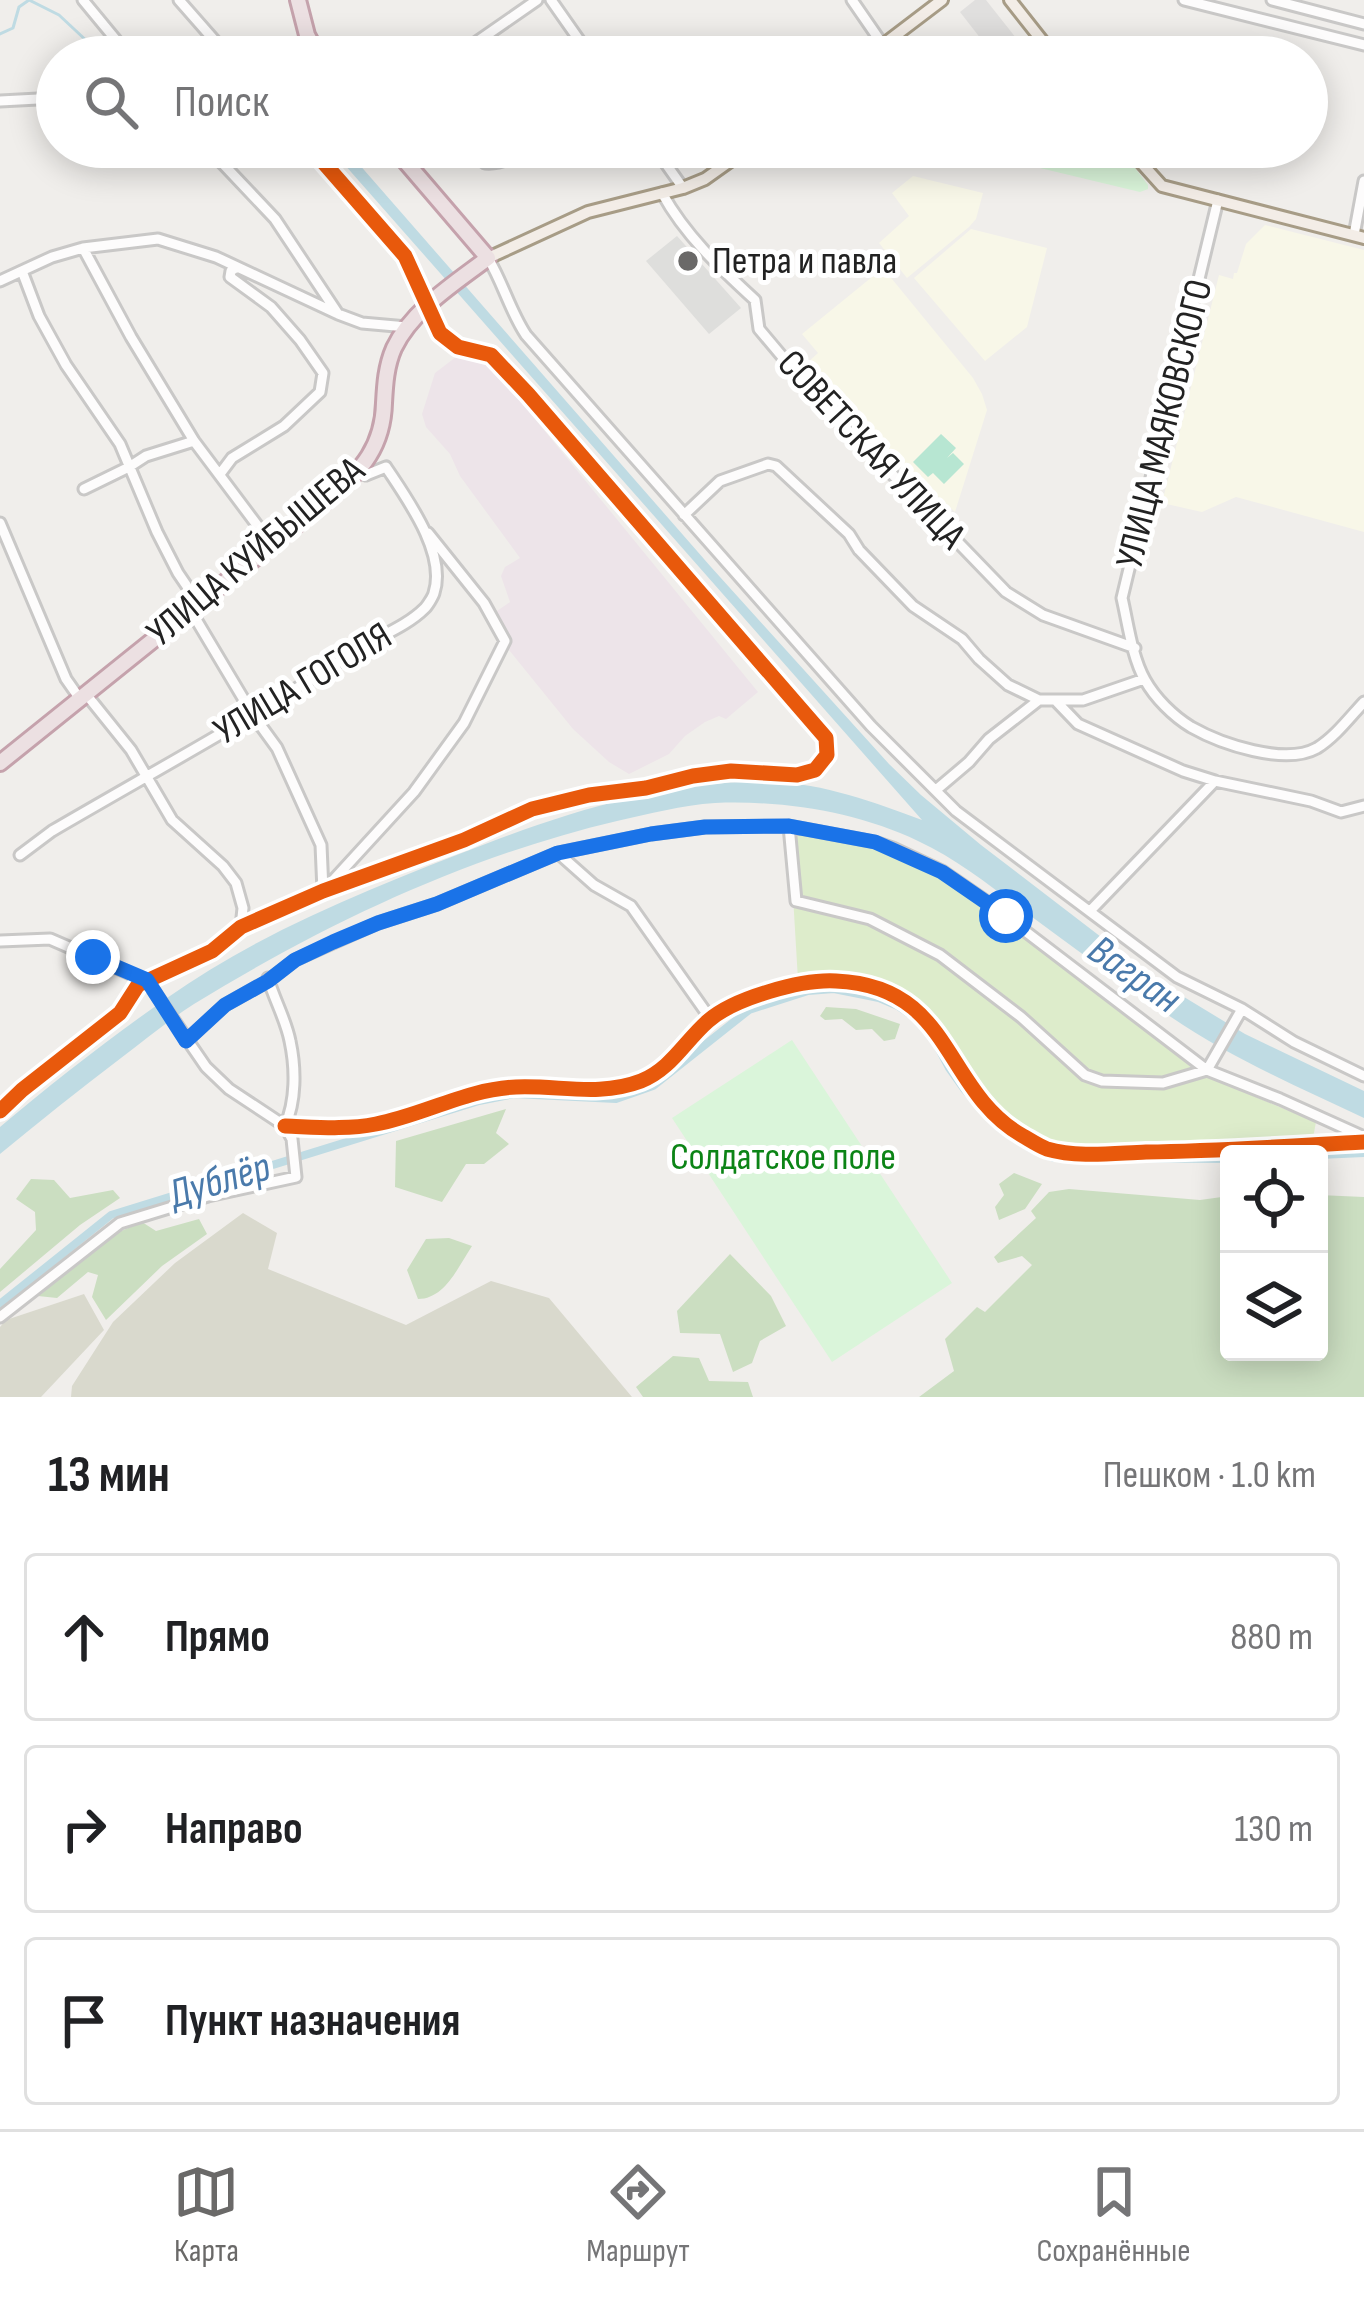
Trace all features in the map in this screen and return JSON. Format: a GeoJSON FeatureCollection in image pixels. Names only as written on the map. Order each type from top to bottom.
{"type":"FeatureCollection","features":[{"type":"Feature","properties":{"kind":"highway"},"geometry":{"type":"LineString","coordinates":[[298,0],[308,36]]}},
{"type":"Feature","properties":{"kind":"highway"},"geometry":{"type":"LineString","coordinates":[[411,168],[488,258]]}},
{"type":"Feature","properties":{"kind":"highway","name":"УЛИЦА КУЙБЫШЕВА"},"geometry":{"type":"LineString","coordinates":[[0,763],[359,472],[377,445],[387,368],[407,327],[488,258]]}},
{"type":"Feature","properties":{"kind":"main road"},"geometry":{"type":"LineString","coordinates":[[895,36],[942,0]]}},
{"type":"Feature","properties":{"kind":"main road"},"geometry":{"type":"LineString","coordinates":[[1010,0],[1038,36]]}},
{"type":"Feature","properties":{"kind":"main road"},"geometry":{"type":"LineString","coordinates":[[488,258],[588,212],[683,188],[720,168]]}},
{"type":"Feature","properties":{"kind":"main road"},"geometry":{"type":"LineString","coordinates":[[1146,168],[1162,186],[1359,237]]}},
{"type":"Feature","properties":{"kind":"street"},"geometry":{"type":"LineString","coordinates":[[83,0],[113,36]]}},
{"type":"Feature","properties":{"kind":"street"},"geometry":{"type":"LineString","coordinates":[[178,0],[210,36]]}},
{"type":"Feature","properties":{"kind":"street"},"geometry":{"type":"LineString","coordinates":[[485,36],[537,0]]}},
{"type":"Feature","properties":{"kind":"street"},"geometry":{"type":"LineString","coordinates":[[551,0],[576,36]]}},
{"type":"Feature","properties":{"kind":"street"},"geometry":{"type":"LineString","coordinates":[[852,0],[877,36]]}},
{"type":"Feature","properties":{"kind":"street"},"geometry":{"type":"LineString","coordinates":[[1184,0],[1364,45]]}},
{"type":"Feature","properties":{"kind":"street"},"geometry":{"type":"LineString","coordinates":[[1272,0],[1364,24]]}},
{"type":"Feature","properties":{"kind":"street"},"geometry":{"type":"LineString","coordinates":[[0,101],[36,99]]}},
{"type":"Feature","properties":{"kind":"street"},"geometry":{"type":"LineString","coordinates":[[227,168],[275,219],[338,314]]}},
{"type":"Feature","properties":{"kind":"street"},"geometry":{"type":"LineString","coordinates":[[0,1111],[120,1012],[138,985],[323,891],[464,840],[532,809],[712,773],[797,775],[815,770],[827,754],[826,737],[528,394],[491,355],[458,347],[440,333],[405,256],[328,168]]}},
{"type":"Feature","properties":{"kind":"street"},"geometry":{"type":"LineString","coordinates":[[669,168],[683,188]]}},
{"type":"Feature","properties":{"kind":"street"},"geometry":{"type":"LineString","coordinates":[[1359,237],[1364,182]]}},
{"type":"Feature","properties":{"kind":"street","name":"СОВЕТСКАЯ УЛИЦА"},"geometry":{"type":"LineString","coordinates":[[662,193],[714,262],[755,300],[759,329],[832,416],[1006,592],[1043,615],[1135,647]]}},
{"type":"Feature","properties":{"kind":"street","name":"УЛИЦА МАЯКОВСКОГО"},"geometry":{"type":"LineString","coordinates":[[1144,679],[1122,598],[1218,200]]}},
{"type":"Feature","properties":{"kind":"street"},"geometry":{"type":"LineString","coordinates":[[0,281],[83,248],[158,239],[216,256],[338,314],[407,327]]}},
{"type":"Feature","properties":{"kind":"street"},"geometry":{"type":"LineString","coordinates":[[83,248],[130,338],[194,441],[272,545]]}},
{"type":"Feature","properties":{"kind":"street"},"geometry":{"type":"LineString","coordinates":[[488,258],[526,335],[871,726],[956,811],[1177,976],[1364,1076]]}},
{"type":"Feature","properties":{"kind":"street"},"geometry":{"type":"LineString","coordinates":[[220,475],[232,458],[284,426],[320,392],[323,373],[272,307],[230,277],[237,266]]}},
{"type":"Feature","properties":{"kind":"street"},"geometry":{"type":"LineString","coordinates":[[22,271],[39,316],[120,444],[195,607],[253,715],[277,748],[321,845],[323,891]]}},
{"type":"Feature","properties":{"kind":"street"},"geometry":{"type":"LineString","coordinates":[[84,489],[146,456],[194,441]]}},
{"type":"Feature","properties":{"kind":"street"},"geometry":{"type":"LineString","coordinates":[[684,514],[720,481],[768,464],[776,466],[849,534],[913,606],[962,639],[1008,685],[1039,700],[1083,700],[1144,679],[1165,706],[1191,726],[1231,744],[1278,756],[1319,747],[1364,702]]}},
{"type":"Feature","properties":{"kind":"street","name":"УЛИЦА ГОГОЛЯ"},"geometry":{"type":"LineString","coordinates":[[20,855],[52,831],[427,607],[436,575],[426,529],[386,467],[366,475],[359,472]]}},
{"type":"Feature","properties":{"kind":"street"},"geometry":{"type":"LineString","coordinates":[[0,524],[66,679],[148,776],[172,820],[236,883],[243,930]]}},
{"type":"Feature","properties":{"kind":"street"},"geometry":{"type":"LineString","coordinates":[[323,891],[414,792],[464,723],[506,640],[484,602],[426,529]]}},
{"type":"Feature","properties":{"kind":"street"},"geometry":{"type":"LineString","coordinates":[[936,790],[988,739],[1039,700]]}},
{"type":"Feature","properties":{"kind":"street"},"geometry":{"type":"LineString","coordinates":[[1055,700],[1078,724],[1183,771],[1341,812],[1364,806]]}},
{"type":"Feature","properties":{"kind":"street"},"geometry":{"type":"LineString","coordinates":[[1090,911],[1216,782]]}},
{"type":"Feature","properties":{"kind":"street"},"geometry":{"type":"LineString","coordinates":[[789,826],[796,901],[870,919],[940,955],[1021,1017],[1085,1075],[1102,1081],[1162,1083],[1208,1068],[1240,1013]]}},
{"type":"Feature","properties":{"kind":"street"},"geometry":{"type":"LineString","coordinates":[[186,1041],[225,1005],[295,960],[558,853],[687,829],[789,826],[875,842],[942,872],[1208,1068],[1364,1140]]}},
{"type":"Feature","properties":{"kind":"street"},"geometry":{"type":"LineString","coordinates":[[558,853],[594,885],[631,906],[710,1018]]}},
{"type":"Feature","properties":{"kind":"street"},"geometry":{"type":"LineString","coordinates":[[0,940],[50,939],[147,980],[206,1067],[229,1089],[285,1126],[292,1139],[296,1177],[208,1196],[120,1223],[0,1317]]}},
{"type":"Feature","properties":{"kind":"street"},"geometry":{"type":"LineString","coordinates":[[268,980],[290,1041],[294,1092],[285,1126]]}},
{"type":"Feature","properties":{"kind":"street"},"geometry":{"type":"LineString","coordinates":[[285,1126],[379,1124],[482,1091],[515,1087],[603,1091],[626,1086],[660,1070],[710,1018],[752,998],[797,984],[831,980],[873,987],[911,1004],[935,1028],[964,1076],[1007,1126],[1046,1149],[1090,1154],[1206,1151],[1364,1140]]}},
{"type":"Feature","properties":{"kind":"shaded area"},"geometry":{"type":"Polygon","coordinates":[[[975,0],[986,0],[1014,36],[979,36],[960,12],[975,0]]]}},
{"type":"Feature","properties":{"kind":"shaded area"},"geometry":{"type":"Polygon","coordinates":[[[913,176],[983,193],[969,227],[907,278],[879,243],[909,216],[892,193],[913,176]]]}},
{"type":"Feature","properties":{"kind":"shaded area"},"geometry":{"type":"Polygon","coordinates":[[[1265,225],[1364,250],[1364,532],[1236,497],[1202,512],[1162,503],[1219,275],[1233,279],[1246,244],[1265,225]]]}},
{"type":"Feature","properties":{"kind":"shaded area"},"geometry":{"type":"Polygon","coordinates":[[[971,229],[1047,248],[1027,327],[985,361],[914,278],[971,229]]]}},
{"type":"Feature","properties":{"kind":"shaded area"},"geometry":{"type":"Polygon","coordinates":[[[677,236],[741,308],[709,334],[646,261],[677,236]]]}},
{"type":"Feature","properties":{"kind":"shaded area"},"geometry":{"type":"Polygon","coordinates":[[[883,268],[973,378],[987,410],[955,512],[856,424],[805,365],[818,353],[802,334],[883,268]]]}},
{"type":"Feature","properties":{"kind":"shaded area"},"geometry":{"type":"Polygon","coordinates":[[[465,350],[486,359],[758,692],[726,719],[719,716],[705,722],[669,754],[629,774],[573,729],[491,622],[510,602],[501,576],[505,567],[520,558],[460,476],[450,454],[426,427],[422,414],[435,373],[465,350]]]}},
{"type":"Feature","properties":{"kind":"shaded area"},"geometry":{"type":"Polygon","coordinates":[[[243,1213],[277,1233],[268,1269],[406,1325],[491,1281],[549,1298],[632,1397],[71,1397],[72,1386],[113,1322],[175,1263],[243,1213]]]}},
{"type":"Feature","properties":{"kind":"shaded area"},"geometry":{"type":"Polygon","coordinates":[[[84,1294],[104,1330],[41,1397],[0,1397],[0,1327],[6,1320],[84,1294]]]}},
{"type":"Feature","properties":{"kind":"green space"},"geometry":{"type":"Polygon","coordinates":[[[1040,168],[1135,168],[1148,185],[1140,192],[1040,168]]]}},
{"type":"Feature","properties":{"kind":"green space"},"geometry":{"type":"Polygon","coordinates":[[[941,434],[956,448],[947,458],[953,453],[964,464],[944,484],[913,462],[941,434]]]}},
{"type":"Feature","properties":{"kind":"green space"},"geometry":{"type":"Polygon","coordinates":[[[789,829],[908,858],[953,882],[1200,1074],[1316,1122],[1313,1138],[1130,1151],[1061,1146],[1026,1132],[1006,1116],[988,1098],[947,1035],[917,1005],[860,982],[798,980],[789,829]]]}},
{"type":"Feature","properties":{"kind":"green space"},"geometry":{"type":"Polygon","coordinates":[[[826,1007],[856,1009],[900,1024],[895,1039],[884,1041],[872,1029],[856,1030],[842,1019],[825,1020],[820,1016],[826,1007]]]}},
{"type":"Feature","properties":{"kind":"green space","name":"Солдатское поле"},"geometry":{"type":"Polygon","coordinates":[[[792,1040],[952,1283],[832,1362],[672,1118],[792,1040]]]}},
{"type":"Feature","properties":{"kind":"green space"},"geometry":{"type":"Polygon","coordinates":[[[506,1109],[496,1133],[509,1144],[484,1164],[466,1164],[442,1202],[395,1187],[396,1141],[506,1109]]]}},
{"type":"Feature","properties":{"kind":"green space"},"geometry":{"type":"Polygon","coordinates":[[[1014,1173],[1042,1184],[1025,1209],[999,1220],[995,1207],[1004,1195],[999,1184],[1014,1173]]]}},
{"type":"Feature","properties":{"kind":"green space"},"geometry":{"type":"Polygon","coordinates":[[[31,1179],[54,1180],[70,1198],[113,1190],[120,1198],[0,1292],[0,1269],[36,1230],[35,1212],[16,1199],[31,1179]]]}},
{"type":"Feature","properties":{"kind":"green space"},"geometry":{"type":"Polygon","coordinates":[[[1069,1189],[1200,1200],[1220,1197],[1220,1361],[1328,1361],[1328,1195],[1364,1197],[1364,1397],[919,1397],[954,1371],[945,1339],[977,1307],[985,1312],[1032,1265],[1022,1256],[998,1263],[994,1257],[1036,1218],[1031,1211],[1049,1192],[1069,1189]]]}},
{"type":"Feature","properties":{"kind":"green space"},"geometry":{"type":"Polygon","coordinates":[[[199,1219],[207,1234],[162,1266],[106,1320],[92,1297],[98,1275],[88,1272],[57,1298],[38,1296],[112,1235],[142,1222],[156,1231],[199,1219]]]}},
{"type":"Feature","properties":{"kind":"green space"},"geometry":{"type":"Polygon","coordinates":[[[449,1238],[472,1246],[443,1288],[418,1299],[407,1270],[426,1239],[449,1238]]]}},
{"type":"Feature","properties":{"kind":"green space"},"geometry":{"type":"Polygon","coordinates":[[[730,1254],[771,1296],[786,1326],[760,1341],[752,1363],[733,1372],[720,1334],[680,1333],[677,1311],[730,1254]]]}},
{"type":"Feature","properties":{"kind":"green space"},"geometry":{"type":"Polygon","coordinates":[[[673,1356],[699,1358],[709,1381],[748,1382],[753,1397],[643,1397],[636,1387],[673,1356]]]}},
{"type":"Feature","properties":{"kind":"water","name":"Вагран"},"geometry":{"type":"Polygon","coordinates":[[[348,168],[362,168],[711,567],[921,795],[1161,983],[1245,1034],[1364,1091],[1364,1118],[1194,1032],[973,873],[918,841],[870,822],[819,810],[715,803],[617,821],[506,853],[346,920],[185,1010],[0,1154],[0,1127],[103,1045],[204,974],[322,911],[522,830],[627,799],[736,782],[810,786],[922,820],[348,168]]]}},
{"type":"Feature","properties":{"kind":"waterway"},"geometry":{"type":"LineString","coordinates":[[0,34],[13,28],[19,7],[29,0],[59,15],[81,36]]}},
{"type":"Feature","properties":{"kind":"waterway","name":"Дублёр"},"geometry":{"type":"LineString","coordinates":[[0,1304],[111,1215],[479,1101],[514,1094],[616,1099],[653,1086],[749,1010],[808,991],[834,989],[898,1006],[931,1034],[964,1089],[1001,1129],[1054,1158],[1220,1159]]}},
{"type":"Feature","properties":{"kind":"waterway","name":"Дублёр"},"geometry":{"type":"LineString","coordinates":[[1328,1155],[1364,1153]]}},
{"type":"Feature","properties":{"kind":"cycle path"},"geometry":{"type":"LineString","coordinates":[[0,1111],[120,1013],[138,985],[212,951],[241,927],[323,891],[464,840],[532,809],[731,771],[797,775],[815,770],[827,755],[826,738],[528,394],[491,355],[458,347],[440,333],[405,256],[328,168]]}},
{"type":"Feature","properties":{"kind":"cycle path"},"geometry":{"type":"LineString","coordinates":[[285,1126],[376,1124],[498,1089],[625,1086],[661,1069],[708,1021],[734,1005],[787,987],[836,981],[875,987],[904,1001],[926,1020],[997,1116],[1047,1149],[1096,1154],[1364,1142]]}},
{"type":"Feature","properties":{"kind":"place","name":"Петра и павла"},"geometry":{"type":"Point","coordinates":[688,261]}},
{"type":"Feature","properties":{"kind":"route"},"geometry":{"type":"LineString","coordinates":[[93,957],[147,980],[186,1041],[225,1005],[295,960],[378,923],[437,904],[558,853],[705,827],[789,826],[875,842],[942,872],[1006,916]]}}]}
